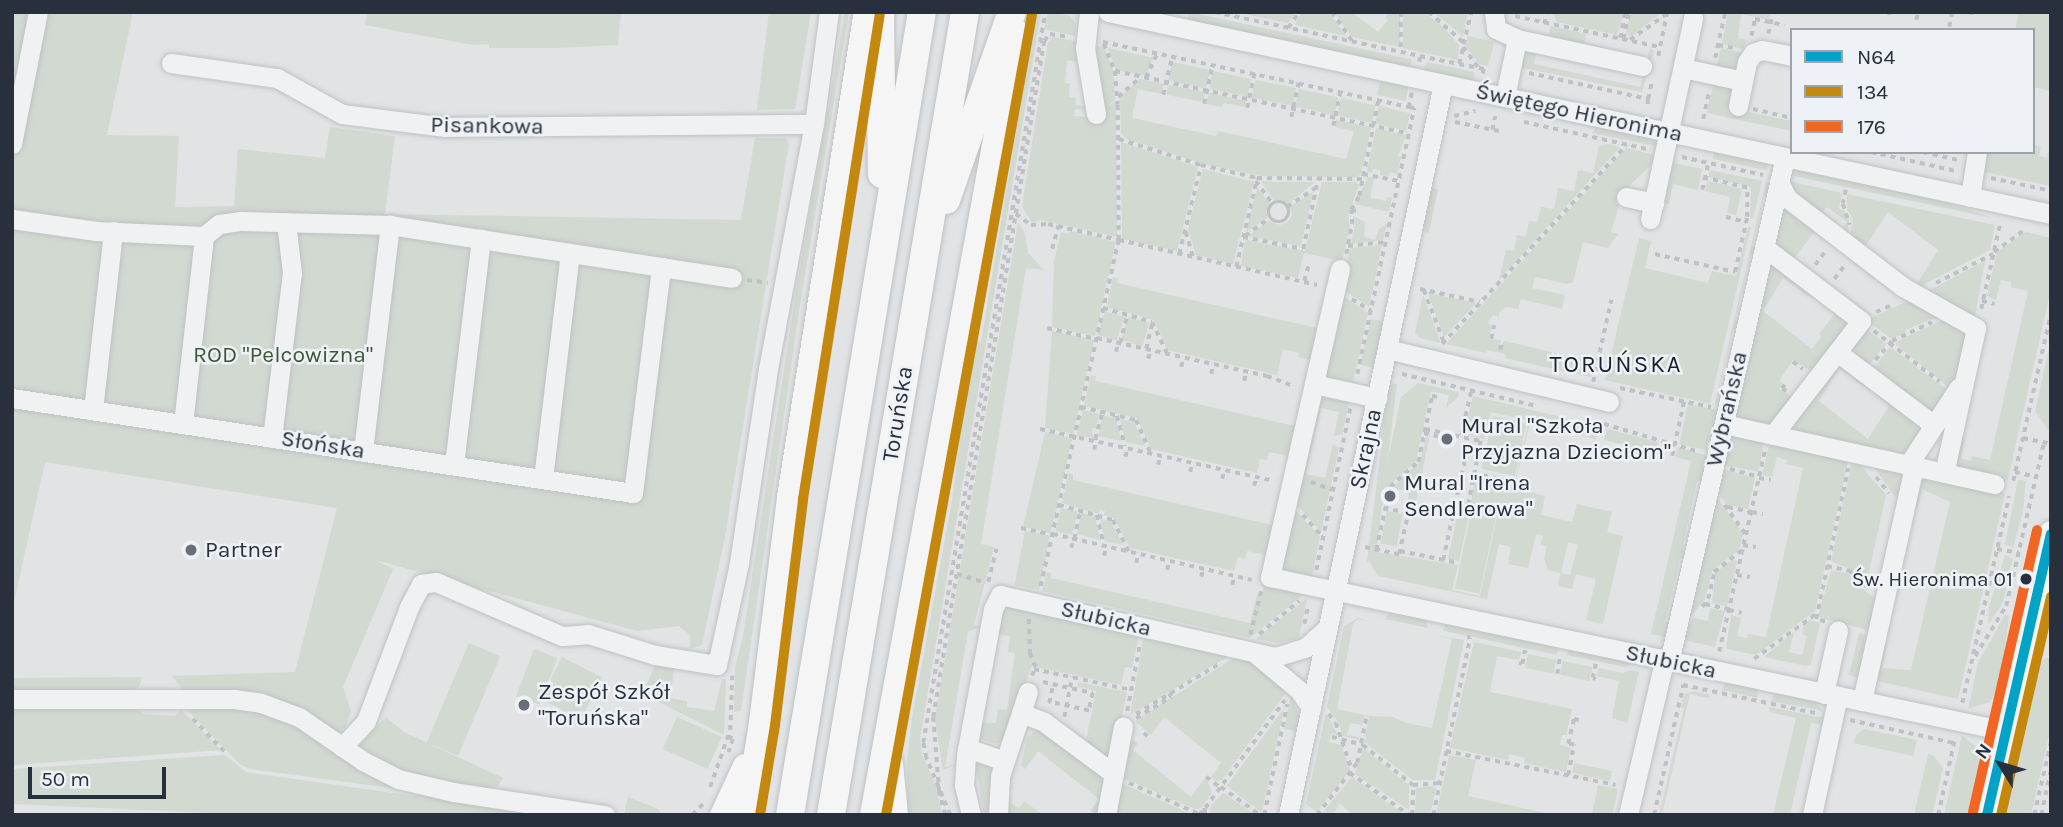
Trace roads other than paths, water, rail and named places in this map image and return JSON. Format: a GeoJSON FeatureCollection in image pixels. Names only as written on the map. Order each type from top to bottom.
{"type":"FeatureCollection","features":[{"type":"Feature","properties":{"kind":"highway"},"geometry":{"type":"LineString","coordinates":[[872,317],[881,200],[880,12]]}},
{"type":"Feature","properties":{"kind":"highway","name":"Toruńska"},"geometry":{"type":"LineString","coordinates":[[790,815],[922,12]]}},
{"type":"Feature","properties":{"kind":"highway","name":"Toruńska"},"geometry":{"type":"LineString","coordinates":[[831,815],[965,12]]}},
{"type":"Feature","properties":{"kind":"highway"},"geometry":{"type":"LineString","coordinates":[[914,321],[936,231],[1012,12]]}},
{"type":"Feature","properties":{"kind":"main road"},"geometry":{"type":"LineString","coordinates":[[746,815],[761,723],[789,497],[866,12]]}},
{"type":"Feature","properties":{"kind":"main road","name":"Toruńska"},"geometry":{"type":"LineString","coordinates":[[872,815],[1018,12]]}},
{"type":"Feature","properties":{"kind":"main road"},"geometry":{"type":"LineString","coordinates":[[1987,815],[2051,533]]}},
{"type":"Feature","properties":{"kind":"main road"},"geometry":{"type":"LineString","coordinates":[[892,707],[891,762],[896,815]]}},
{"type":"Feature","properties":{"kind":"main road"},"geometry":{"type":"LineString","coordinates":[[713,808],[761,723]]}},
{"type":"Feature","properties":{"kind":"street"},"geometry":{"type":"LineString","coordinates":[[12,144],[38,12]]}},
{"type":"Feature","properties":{"kind":"street"},"geometry":{"type":"LineString","coordinates":[[342,747],[366,721],[409,607],[421,584],[436,582],[562,636],[588,634],[654,655],[725,668],[768,369],[814,124],[829,12]]}},
{"type":"Feature","properties":{"kind":"street"},"geometry":{"type":"LineString","coordinates":[[1089,12],[1094,40],[1096,114]]}},
{"type":"Feature","properties":{"kind":"street","name":"Świętego Hieronima"},"geometry":{"type":"LineString","coordinates":[[1108,12],[1171,19],[1443,84],[2051,214]]}},
{"type":"Feature","properties":{"kind":"street"},"geometry":{"type":"LineString","coordinates":[[1494,12],[1493,24],[1508,36],[1642,66]]}},
{"type":"Feature","properties":{"kind":"street"},"geometry":{"type":"LineString","coordinates":[[1626,197],[1652,211],[1693,18]]}},
{"type":"Feature","properties":{"kind":"street"},"geometry":{"type":"LineString","coordinates":[[1505,97],[1509,75],[1508,36]]}},
{"type":"Feature","properties":{"kind":"street"},"geometry":{"type":"LineString","coordinates":[[1738,106],[1748,60],[1755,52],[1762,50],[1790,56]]}},
{"type":"Feature","properties":{"kind":"street","name":"Pisankowa"},"geometry":{"type":"LineString","coordinates":[[171,63],[277,78],[342,114],[444,127],[814,124]]}},
{"type":"Feature","properties":{"kind":"street"},"geometry":{"type":"LineString","coordinates":[[1683,68],[1743,81]]}},
{"type":"Feature","properties":{"kind":"street","name":"Skrajna"},"geometry":{"type":"LineString","coordinates":[[1287,815],[1316,713],[1328,626],[1443,84]]}},
{"type":"Feature","properties":{"kind":"street","name":"Wybrańska"},"geometry":{"type":"LineString","coordinates":[[1628,815],[1666,661],[1675,637],[1785,157]]}},
{"type":"Feature","properties":{"kind":"street"},"geometry":{"type":"LineString","coordinates":[[1970,197],[1976,158]]}},
{"type":"Feature","properties":{"kind":"street"},"geometry":{"type":"LineString","coordinates":[[1779,182],[1787,198],[1908,291],[1976,328],[1944,473]]}},
{"type":"Feature","properties":{"kind":"street"},"geometry":{"type":"LineString","coordinates":[[12,219],[113,231],[204,236],[219,224],[229,222],[390,225],[732,278]]}},
{"type":"Feature","properties":{"kind":"street"},"geometry":{"type":"LineString","coordinates":[[272,438],[292,273],[286,222]]}},
{"type":"Feature","properties":{"kind":"street"},"geometry":{"type":"LineString","coordinates":[[363,452],[390,225]]}},
{"type":"Feature","properties":{"kind":"street"},"geometry":{"type":"LineString","coordinates":[[93,410],[113,231]]}},
{"type":"Feature","properties":{"kind":"street"},"geometry":{"type":"LineString","coordinates":[[183,424],[204,236]]}},
{"type":"Feature","properties":{"kind":"street"},"geometry":{"type":"LineString","coordinates":[[454,466],[481,239]]}},
{"type":"Feature","properties":{"kind":"street"},"geometry":{"type":"LineString","coordinates":[[1764,247],[1861,321],[1771,435]]}},
{"type":"Feature","properties":{"kind":"street"},"geometry":{"type":"LineString","coordinates":[[543,479],[570,254]]}},
{"type":"Feature","properties":{"kind":"street","name":"Słońska"},"geometry":{"type":"LineString","coordinates":[[12,398],[633,493],[661,267]]}},
{"type":"Feature","properties":{"kind":"street"},"geometry":{"type":"LineString","coordinates":[[1340,269],[1313,388],[1377,398]]}},
{"type":"Feature","properties":{"kind":"street"},"geometry":{"type":"LineString","coordinates":[[1387,349],[1610,395]]}},
{"type":"Feature","properties":{"kind":"street"},"geometry":{"type":"LineString","coordinates":[[1837,352],[1934,425]]}},
{"type":"Feature","properties":{"kind":"street"},"geometry":{"type":"LineString","coordinates":[[1862,701],[1904,512],[1911,466],[1966,375]]}},
{"type":"Feature","properties":{"kind":"street","name":"Słubicka"},"geometry":{"type":"LineString","coordinates":[[1313,388],[1270,577],[2006,731]]}},
{"type":"Feature","properties":{"kind":"street"},"geometry":{"type":"LineString","coordinates":[[1725,417],[1771,435],[1994,484]]}},
{"type":"Feature","properties":{"kind":"street","name":"Słubicka"},"geometry":{"type":"LineString","coordinates":[[967,748],[993,609],[994,589],[1034,603],[1247,647],[1280,657],[1311,644],[1328,626]]}},
{"type":"Feature","properties":{"kind":"street"},"geometry":{"type":"LineString","coordinates":[[1812,815],[1833,717],[1831,695],[1838,631]]}},
{"type":"Feature","properties":{"kind":"street","name":"Słubicka"},"geometry":{"type":"LineString","coordinates":[[1247,647],[1299,690],[1316,713]]}},
{"type":"Feature","properties":{"kind":"street"},"geometry":{"type":"LineString","coordinates":[[998,815],[999,782],[1004,761],[1027,695],[1042,720],[1114,776]]}},
{"type":"Feature","properties":{"kind":"street"},"geometry":{"type":"LineString","coordinates":[[12,699],[234,699],[274,706],[299,717],[342,747],[398,779],[454,792],[605,815]]}},
{"type":"Feature","properties":{"kind":"street"},"geometry":{"type":"LineString","coordinates":[[1106,815],[1114,776],[1136,732]]}},
{"type":"Feature","properties":{"kind":"street"},"geometry":{"type":"LineString","coordinates":[[971,815],[964,785],[967,748],[1004,761]]}},
{"type":"Feature","properties":{"kind":"place","name":"Mural \"Szkoła Przyjazna Dzieciom\""},"geometry":{"type":"Point","coordinates":[1447,439]}},
{"type":"Feature","properties":{"kind":"place","name":"Mural \"Irena Sendlerowa\""},"geometry":{"type":"Point","coordinates":[1390,496]}},
{"type":"Feature","properties":{"kind":"place","name":"Partner"},"geometry":{"type":"Point","coordinates":[191,550]}},
{"type":"Feature","properties":{"kind":"place","name":"Św. Hieronima 01"},"geometry":{"type":"Point","coordinates":[2026,579]}},
{"type":"Feature","properties":{"kind":"place","name":"Zespół Szkół \"Toruńska\""},"geometry":{"type":"Point","coordinates":[524,705]}},
{"type":"Feature","properties":{"kind":"district","name":"TORUŃSKA"},"geometry":{"type":"Point","coordinates":[1616,365]}},
{"type":"Feature","properties":{"kind":"park label","name":"ROD \"Pelcowizna\""},"geometry":{"type":"Point","coordinates":[283,355]}}]}
